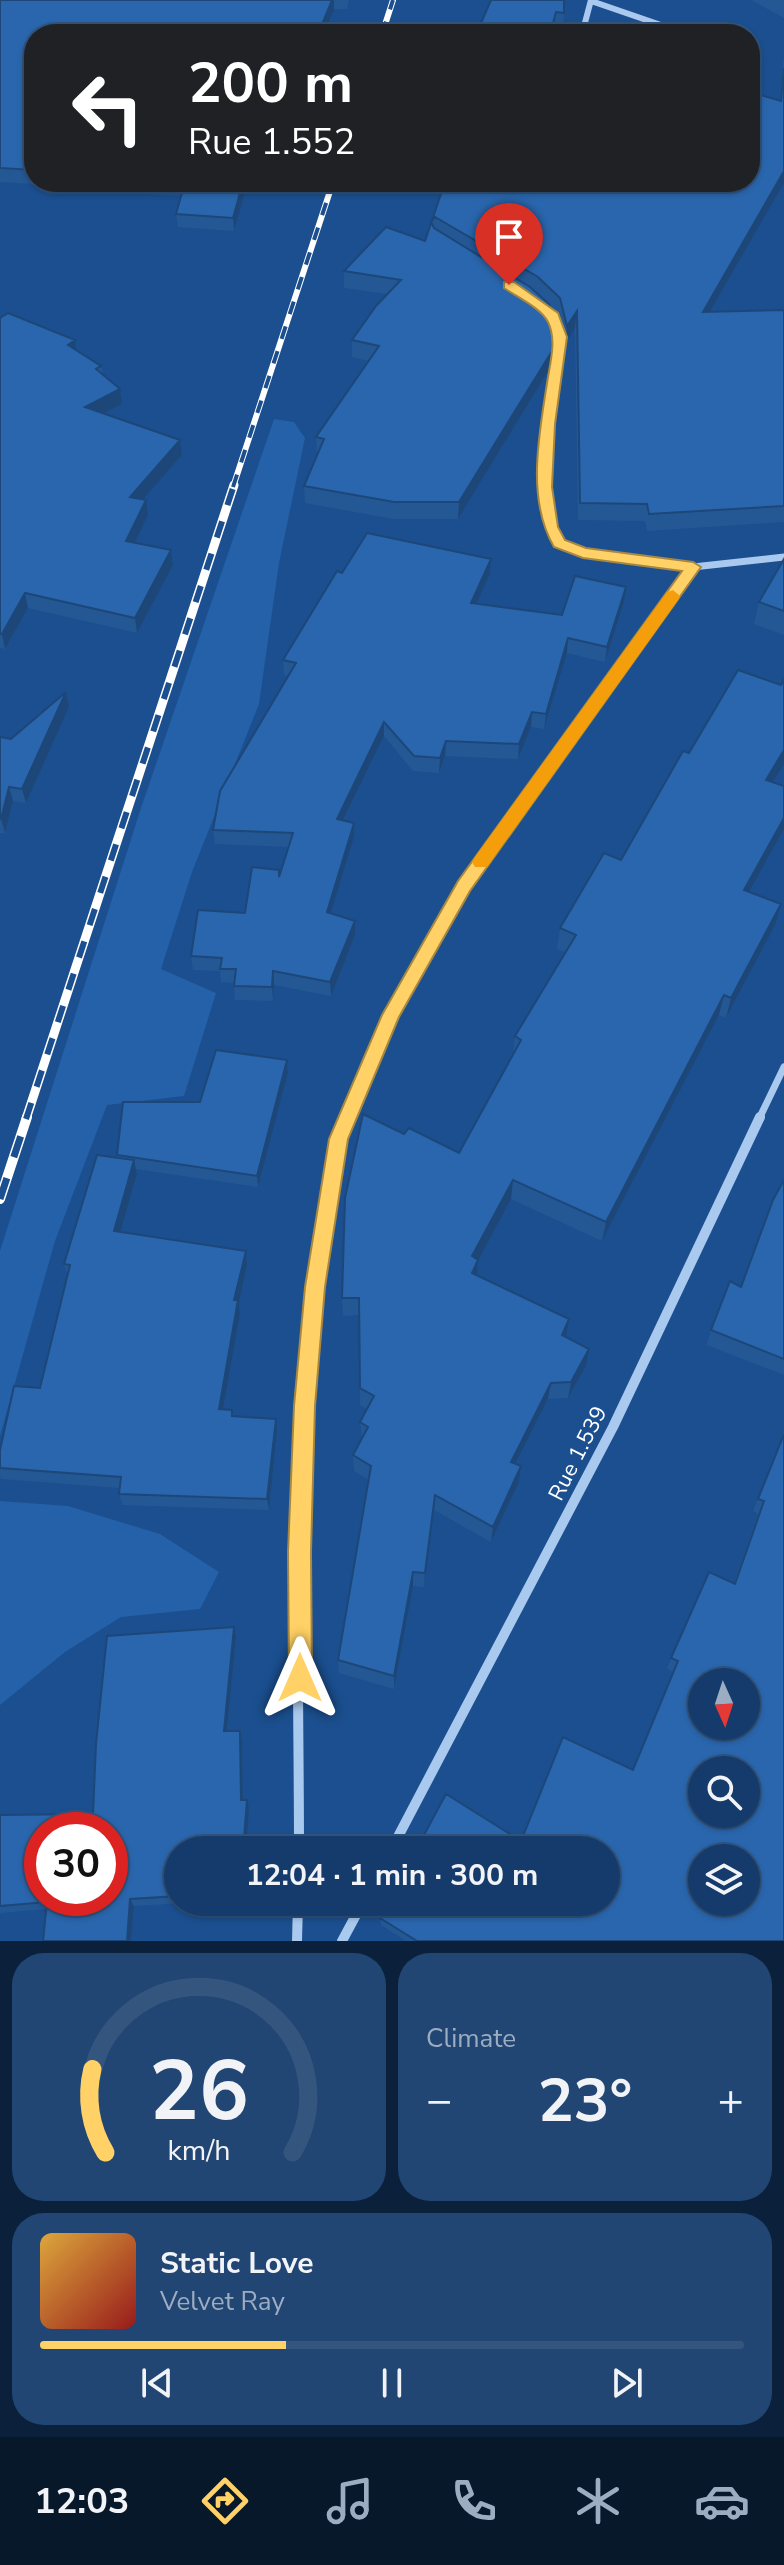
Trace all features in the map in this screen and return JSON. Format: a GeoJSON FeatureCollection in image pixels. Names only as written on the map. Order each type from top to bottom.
{"type":"FeatureCollection","features":[{"type":"Feature","properties":{"kind":"street"},"geometry":{"type":"LineString","coordinates":[[585,24],[591,1],[658,24]]}},
{"type":"Feature","properties":{"kind":"street"},"geometry":{"type":"LineString","coordinates":[[533,300],[553,316],[560,337],[548,424],[545,487],[551,527],[560,543],[583,553],[693,567],[784,557]]}},
{"type":"Feature","properties":{"kind":"street"},"geometry":{"type":"LineString","coordinates":[[299,1836],[299,1552],[304,1406],[315,1287],[338,1139],[391,1015],[464,886],[693,567]]}},
{"type":"Feature","properties":{"kind":"street","name":"Rue 1.539"},"geometry":{"type":"LineString","coordinates":[[399,1836],[613,1427],[784,1067]]}},
{"type":"Feature","properties":{"kind":"street"},"geometry":{"type":"LineString","coordinates":[[297,1941],[298,1916]]}},
{"type":"Feature","properties":{"kind":"street"},"geometry":{"type":"LineString","coordinates":[[342,1941],[355,1916]]}},
{"type":"Feature","properties":{"kind":"shaded area"},"geometry":{"type":"Polygon","coordinates":[[[274,419],[294,422],[305,438],[279,563],[259,704],[192,872],[161,969],[216,993],[184,1096],[107,1105],[55,1241],[0,1436],[0,1251],[140,811],[274,419]]]}},
{"type":"Feature","properties":{"kind":"shaded area"},"geometry":{"type":"Polygon","coordinates":[[[0,1501],[68,1506],[160,1534],[219,1572],[200,1609],[121,1617],[65,1652],[0,1705],[0,1501]]]}},
{"type":"Feature","properties":{"kind":"building"},"geometry":{"type":"Polygon","coordinates":[[[0,0],[332,0],[322,24],[24,24],[24,169],[0,168],[0,0]]]}},
{"type":"Feature","properties":{"kind":"building"},"geometry":{"type":"Polygon","coordinates":[[[491,0],[564,0],[564,13],[556,12],[553,24],[481,24],[491,0]]]}},
{"type":"Feature","properties":{"kind":"building"},"geometry":{"type":"Polygon","coordinates":[[[784,68],[784,171],[703,312],[784,310],[784,506],[649,514],[647,504],[580,503],[577,311],[567,326],[560,298],[538,277],[435,217],[432,221],[442,192],[760,192],[760,95],[781,101],[784,68]]]}},
{"type":"Feature","properties":{"kind":"building"},"geometry":{"type":"Polygon","coordinates":[[[182,192],[240,192],[233,218],[176,214],[182,192]]]}},
{"type":"Feature","properties":{"kind":"building"},"geometry":{"type":"Polygon","coordinates":[[[431,223],[434,228],[530,287],[549,304],[555,326],[552,351],[459,502],[394,502],[304,486],[324,439],[316,437],[379,346],[352,340],[376,306],[401,280],[344,271],[386,227],[425,241],[431,223]]]}},
{"type":"Feature","properties":{"kind":"building"},"geometry":{"type":"Polygon","coordinates":[[[8,313],[75,340],[68,345],[101,366],[96,369],[120,389],[85,407],[180,440],[130,497],[146,500],[126,541],[171,550],[135,618],[25,593],[0,634],[0,318],[8,313]]]}},
{"type":"Feature","properties":{"kind":"building"},"geometry":{"type":"Polygon","coordinates":[[[367,533],[491,559],[471,603],[562,615],[575,576],[626,587],[607,647],[568,638],[546,714],[532,712],[519,744],[446,741],[440,758],[414,756],[384,722],[337,819],[354,823],[327,912],[355,921],[330,982],[273,971],[272,987],[234,986],[236,969],[220,969],[222,958],[191,956],[198,910],[245,913],[252,867],[279,870],[279,877],[293,833],[213,830],[220,791],[296,663],[283,660],[337,571],[342,573],[367,533]]]}},
{"type":"Feature","properties":{"kind":"building"},"geometry":{"type":"Polygon","coordinates":[[[784,559],[784,611],[759,602],[784,559]]]}},
{"type":"Feature","properties":{"kind":"building"},"geometry":{"type":"Polygon","coordinates":[[[738,670],[781,685],[784,679],[784,750],[766,780],[784,786],[784,818],[744,890],[781,904],[731,998],[724,995],[606,1222],[513,1180],[472,1256],[478,1260],[472,1273],[569,1319],[562,1335],[589,1349],[571,1382],[551,1383],[511,1462],[521,1466],[493,1527],[435,1495],[425,1573],[413,1572],[394,1676],[338,1660],[371,1466],[353,1455],[368,1427],[360,1422],[374,1396],[360,1388],[359,1298],[342,1298],[345,1198],[363,1114],[404,1134],[409,1128],[459,1153],[521,1040],[515,1036],[576,935],[560,928],[604,853],[621,860],[683,751],[689,753],[738,670]]]}},
{"type":"Feature","properties":{"kind":"building"},"geometry":{"type":"Polygon","coordinates":[[[66,692],[22,789],[9,787],[0,819],[0,737],[11,739],[66,692]]]}},
{"type":"Feature","properties":{"kind":"building"},"geometry":{"type":"Polygon","coordinates":[[[216,1050],[287,1060],[257,1176],[117,1155],[123,1102],[200,1102],[216,1050]]]}},
{"type":"Feature","properties":{"kind":"building"},"geometry":{"type":"Polygon","coordinates":[[[97,1155],[134,1160],[114,1231],[246,1251],[234,1300],[238,1300],[219,1409],[232,1410],[232,1416],[276,1419],[267,1499],[119,1494],[121,1477],[0,1468],[0,1450],[14,1386],[40,1388],[70,1265],[64,1264],[97,1155]]]}},
{"type":"Feature","properties":{"kind":"building"},"geometry":{"type":"Polygon","coordinates":[[[784,1180],[784,1359],[711,1330],[730,1281],[741,1287],[773,1200],[784,1180]]]}},
{"type":"Feature","properties":{"kind":"building"},"geometry":{"type":"Polygon","coordinates":[[[784,1434],[784,1941],[417,1941],[380,1918],[620,1916],[620,1836],[523,1836],[563,1737],[633,1770],[678,1661],[671,1658],[709,1572],[735,1584],[764,1501],[758,1499],[784,1434]]]}},
{"type":"Feature","properties":{"kind":"building"},"geometry":{"type":"Polygon","coordinates":[[[234,1627],[224,1731],[240,1731],[241,1800],[247,1800],[244,1836],[164,1836],[164,1897],[130,1899],[127,1941],[43,1941],[46,1916],[128,1916],[128,1812],[93,1812],[96,1744],[107,1636],[234,1627]]]}},
{"type":"Feature","properties":{"kind":"building"},"geometry":{"type":"Polygon","coordinates":[[[446,1794],[513,1836],[424,1836],[446,1794]]]}},
{"type":"Feature","properties":{"kind":"building"},"geometry":{"type":"Polygon","coordinates":[[[0,1815],[24,1815],[24,1904],[0,1906],[0,1815]]]}},
{"type":"Feature","properties":{"kind":"railway"},"geometry":{"type":"LineString","coordinates":[[385,24],[393,0]]}},
{"type":"Feature","properties":{"kind":"railway"},"geometry":{"type":"LineString","coordinates":[[233,487],[330,192]]}},
{"type":"Feature","properties":{"kind":"railway"},"geometry":{"type":"LineString","coordinates":[[26,1119],[234,485]]}},
{"type":"Feature","properties":{"kind":"railway"},"geometry":{"type":"LineString","coordinates":[[0,1199],[27,1117]]}},
{"type":"Feature","properties":{"kind":"slow traffic"},"geometry":{"type":"LineString","coordinates":[[481,862],[673,596]]}},
{"type":"Feature","properties":{"kind":"route"},"geometry":{"type":"LineString","coordinates":[[300,1678],[299,1552],[304,1406],[315,1287],[338,1139],[391,1015],[464,886],[693,567],[583,553],[560,543],[551,527],[545,487],[548,424],[560,337],[553,316],[509,285]]}}]}
